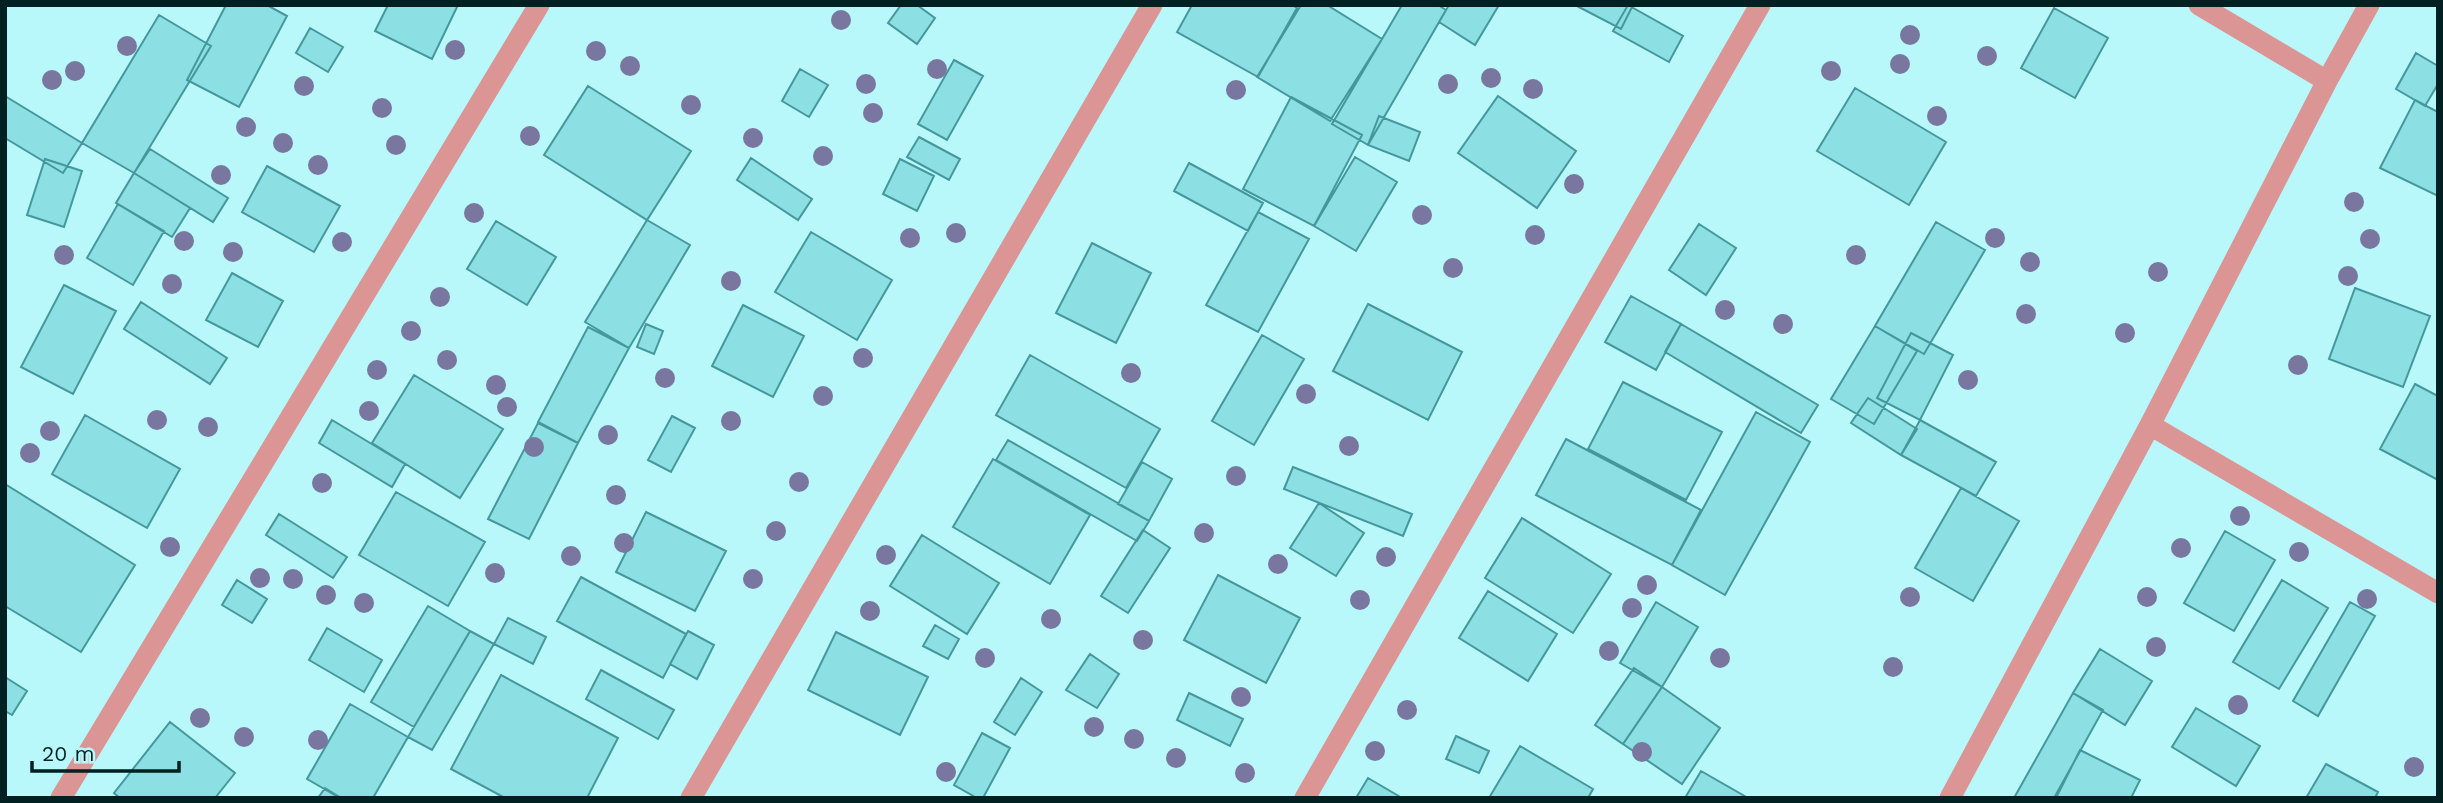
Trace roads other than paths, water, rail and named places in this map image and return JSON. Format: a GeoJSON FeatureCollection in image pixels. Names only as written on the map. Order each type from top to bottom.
{"type":"FeatureCollection","features":[{"type":"Feature","properties":{"kind":"street"},"geometry":{"type":"LineString","coordinates":[[61,798],[538,5]]}},
{"type":"Feature","properties":{"kind":"street"},"geometry":{"type":"LineString","coordinates":[[691,798],[1152,5]]}},
{"type":"Feature","properties":{"kind":"street"},"geometry":{"type":"LineString","coordinates":[[1305,798],[1760,5]]}},
{"type":"Feature","properties":{"kind":"street"},"geometry":{"type":"LineString","coordinates":[[2199,5],[2327,81]]}},
{"type":"Feature","properties":{"kind":"street"},"geometry":{"type":"LineString","coordinates":[[1950,798],[2150,425],[2327,81],[2369,5]]}},
{"type":"Feature","properties":{"kind":"street"},"geometry":{"type":"LineString","coordinates":[[2150,425],[2438,593]]}}]}
